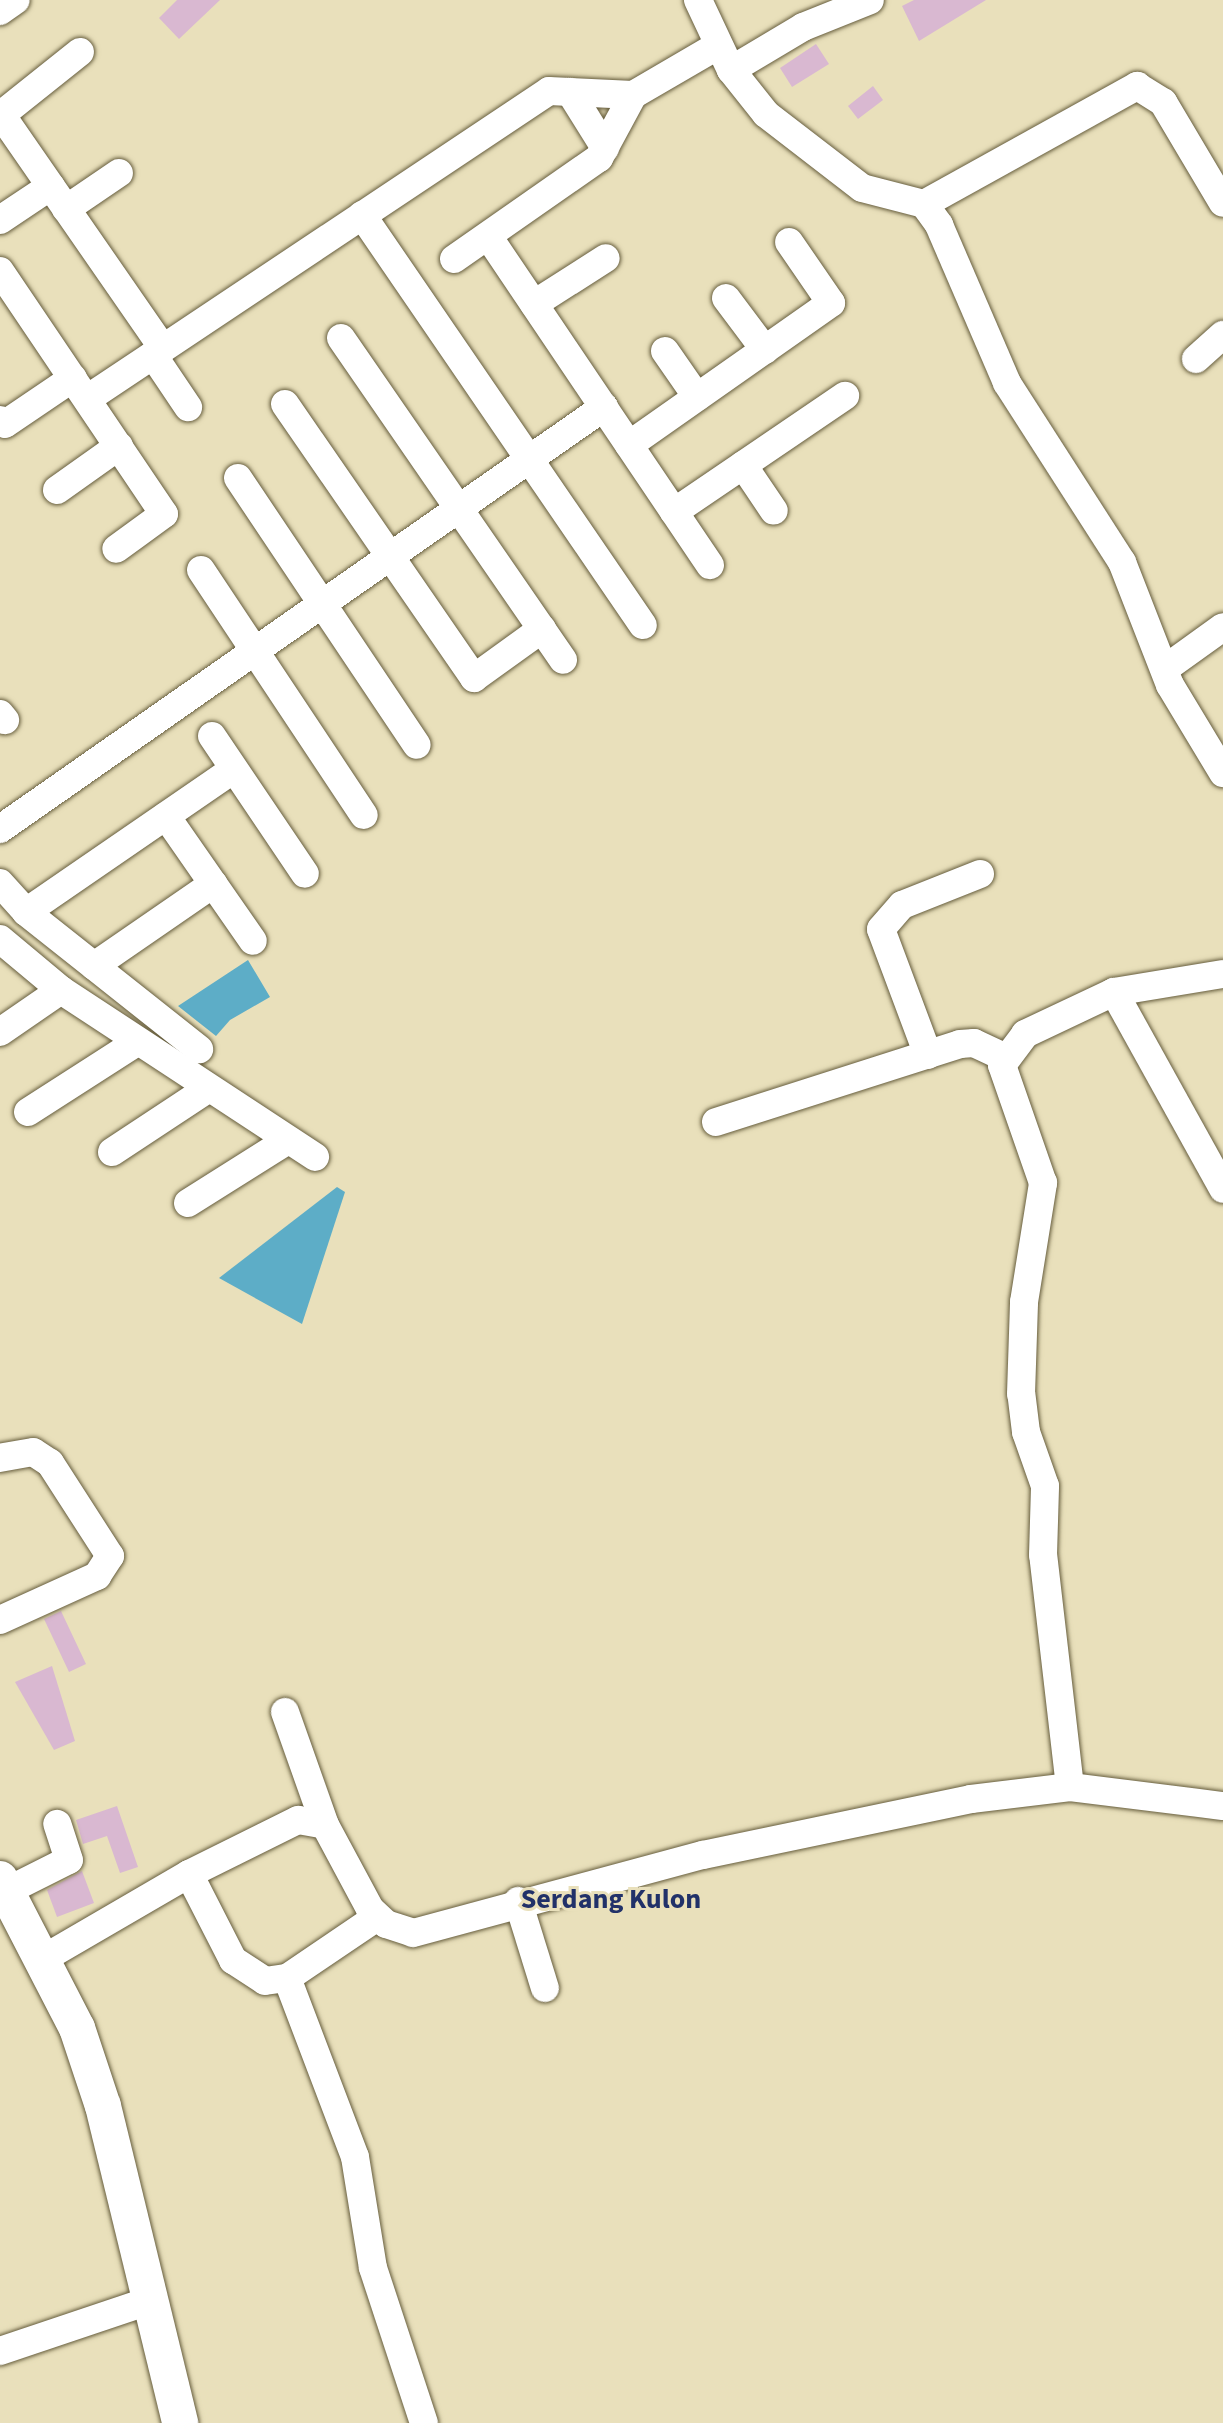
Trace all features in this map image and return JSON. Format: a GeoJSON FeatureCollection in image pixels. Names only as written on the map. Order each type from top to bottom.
{"type":"FeatureCollection","features":[{"type":"Feature","properties":{"kind":"main road"},"geometry":{"type":"LineString","coordinates":[[6,1899],[77,2028],[103,2106],[180,2423]]}},
{"type":"Feature","properties":{"kind":"street"},"geometry":{"type":"LineString","coordinates":[[0,11],[16,0]]}},
{"type":"Feature","properties":{"kind":"street"},"geometry":{"type":"LineString","coordinates":[[698,0],[725,58],[803,148],[862,188],[924,204],[939,225],[1007,383],[1122,562],[1189,722],[1223,773]]}},
{"type":"Feature","properties":{"kind":"street"},"geometry":{"type":"LineString","coordinates":[[0,420],[5,424],[158,352],[549,91],[633,95],[870,0]]}},
{"type":"Feature","properties":{"kind":"street"},"geometry":{"type":"LineString","coordinates":[[80,52],[1,114],[59,197],[158,352],[188,407]]}},
{"type":"Feature","properties":{"kind":"street"},"geometry":{"type":"LineString","coordinates":[[924,204],[1137,86],[1163,102],[1223,203]]}},
{"type":"Feature","properties":{"kind":"street"},"geometry":{"type":"LineString","coordinates":[[570,92],[605,148]]}},
{"type":"Feature","properties":{"kind":"street"},"geometry":{"type":"LineString","coordinates":[[454,259],[605,148],[633,95]]}},
{"type":"Feature","properties":{"kind":"street"},"geometry":{"type":"LineString","coordinates":[[0,220],[119,173]]}},
{"type":"Feature","properties":{"kind":"street"},"geometry":{"type":"LineString","coordinates":[[362,215],[643,625]]}},
{"type":"Feature","properties":{"kind":"street"},"geometry":{"type":"LineString","coordinates":[[488,236],[710,565]]}},
{"type":"Feature","properties":{"kind":"street"},"geometry":{"type":"LineString","coordinates":[[629,445],[831,303],[789,242]]}},
{"type":"Feature","properties":{"kind":"street"},"geometry":{"type":"LineString","coordinates":[[534,304],[606,258]]}},
{"type":"Feature","properties":{"kind":"street"},"geometry":{"type":"LineString","coordinates":[[0,271],[164,514],[116,549]]}},
{"type":"Feature","properties":{"kind":"street"},"geometry":{"type":"LineString","coordinates":[[726,298],[765,350]]}},
{"type":"Feature","properties":{"kind":"street"},"geometry":{"type":"LineString","coordinates":[[1196,359],[1223,335]]}},
{"type":"Feature","properties":{"kind":"street"},"geometry":{"type":"LineString","coordinates":[[341,338],[563,660]]}},
{"type":"Feature","properties":{"kind":"street"},"geometry":{"type":"LineString","coordinates":[[665,351],[697,397]]}},
{"type":"Feature","properties":{"kind":"street"},"geometry":{"type":"LineString","coordinates":[[674,512],[845,396]]}},
{"type":"Feature","properties":{"kind":"street"},"geometry":{"type":"LineString","coordinates":[[285,404],[474,678],[542,629]]}},
{"type":"Feature","properties":{"kind":"street"},"geometry":{"type":"LineString","coordinates":[[0,829],[604,407]]}},
{"type":"Feature","properties":{"kind":"street"},"geometry":{"type":"LineString","coordinates":[[57,490],[119,446]]}},
{"type":"Feature","properties":{"kind":"street"},"geometry":{"type":"LineString","coordinates":[[743,465],[774,511]]}},
{"type":"Feature","properties":{"kind":"street"},"geometry":{"type":"LineString","coordinates":[[238,478],[417,745]]}},
{"type":"Feature","properties":{"kind":"street"},"geometry":{"type":"LineString","coordinates":[[201,570],[364,815]]}},
{"type":"Feature","properties":{"kind":"street"},"geometry":{"type":"LineString","coordinates":[[1166,668],[1223,627]]}},
{"type":"Feature","properties":{"kind":"street"},"geometry":{"type":"LineString","coordinates":[[212,736],[305,874]]}},
{"type":"Feature","properties":{"kind":"street"},"geometry":{"type":"LineString","coordinates":[[26,912],[234,769]]}},
{"type":"Feature","properties":{"kind":"street"},"geometry":{"type":"LineString","coordinates":[[166,816],[253,941]]}},
{"type":"Feature","properties":{"kind":"street"},"geometry":{"type":"LineString","coordinates":[[928,1055],[881,929],[902,905],[980,874]]}},
{"type":"Feature","properties":{"kind":"street"},"geometry":{"type":"LineString","coordinates":[[0,883],[26,912],[199,1049]]}},
{"type":"Feature","properties":{"kind":"street"},"geometry":{"type":"LineString","coordinates":[[94,966],[213,884]]}},
{"type":"Feature","properties":{"kind":"street"},"geometry":{"type":"LineString","coordinates":[[0,939],[61,990],[206,1090],[315,1157]]}},
{"type":"Feature","properties":{"kind":"street"},"geometry":{"type":"LineString","coordinates":[[1070,1787],[1043,1555],[1045,1486],[1026,1432],[1021,1394],[1024,1302],[1043,1183],[1036,1148],[1003,1076],[1004,1057],[1025,1034],[1114,992],[1223,974]]}},
{"type":"Feature","properties":{"kind":"street"},"geometry":{"type":"LineString","coordinates":[[0,1032],[61,990]]}},
{"type":"Feature","properties":{"kind":"street"},"geometry":{"type":"LineString","coordinates":[[1114,992],[1223,1189]]}},
{"type":"Feature","properties":{"kind":"street"},"geometry":{"type":"LineString","coordinates":[[28,1112],[137,1042]]}},
{"type":"Feature","properties":{"kind":"street"},"geometry":{"type":"LineString","coordinates":[[716,1122],[974,1043],[1004,1057]]}},
{"type":"Feature","properties":{"kind":"street"},"geometry":{"type":"LineString","coordinates":[[112,1152],[206,1090]]}},
{"type":"Feature","properties":{"kind":"street"},"geometry":{"type":"LineString","coordinates":[[188,1203],[288,1140]]}},
{"type":"Feature","properties":{"kind":"street"},"geometry":{"type":"LineString","coordinates":[[0,1458],[33,1452],[50,1463],[110,1556],[97,1576],[0,1620]]}},
{"type":"Feature","properties":{"kind":"street"},"geometry":{"type":"LineString","coordinates":[[285,1712],[325,1825],[377,1917],[413,1933],[518,1901],[849,1823],[1070,1787],[1223,1806]]}},
{"type":"Feature","properties":{"kind":"street"},"geometry":{"type":"LineString","coordinates":[[41,1960],[277,1827],[298,1820],[325,1825]]}},
{"type":"Feature","properties":{"kind":"street"},"geometry":{"type":"LineString","coordinates":[[6,1899],[69,1860],[57,1824]]}},
{"type":"Feature","properties":{"kind":"street"},"geometry":{"type":"LineString","coordinates":[[189,1874],[233,1960],[265,1981],[287,1978],[377,1917]]}},
{"type":"Feature","properties":{"kind":"street"},"geometry":{"type":"LineString","coordinates":[[518,1901],[545,1988]]}},
{"type":"Feature","properties":{"kind":"street"},"geometry":{"type":"LineString","coordinates":[[287,1978],[355,2157],[373,2268],[424,2423]]}},
{"type":"Feature","properties":{"kind":"street"},"geometry":{"type":"LineString","coordinates":[[0,2351],[149,2301]]}},
{"type":"Feature","properties":{"kind":"water"},"geometry":{"type":"Polygon","coordinates":[[[248,960],[270,997],[230,1020],[216,1036],[178,1006],[248,960]]]}},
{"type":"Feature","properties":{"kind":"water"},"geometry":{"type":"Polygon","coordinates":[[[337,1187],[345,1192],[302,1324],[219,1278],[337,1187]]]}},
{"type":"Feature","properties":{"kind":"building"},"geometry":{"type":"Polygon","coordinates":[[[177,0],[220,0],[179,39],[159,18],[177,0]]]}},
{"type":"Feature","properties":{"kind":"building"},"geometry":{"type":"Polygon","coordinates":[[[914,0],[986,0],[919,41],[902,6],[914,0]]]}},
{"type":"Feature","properties":{"kind":"building"},"geometry":{"type":"Polygon","coordinates":[[[816,44],[829,64],[792,87],[780,68],[816,44]]]}},
{"type":"Feature","properties":{"kind":"building"},"geometry":{"type":"Polygon","coordinates":[[[873,86],[883,100],[858,119],[848,106],[873,86]]]}},
{"type":"Feature","properties":{"kind":"building"},"geometry":{"type":"Polygon","coordinates":[[[61,1611],[86,1664],[69,1672],[44,1619],[61,1611]]]}},
{"type":"Feature","properties":{"kind":"building"},"geometry":{"type":"Polygon","coordinates":[[[52,1666],[75,1741],[54,1750],[15,1682],[52,1666]]]}},
{"type":"Feature","properties":{"kind":"building"},"geometry":{"type":"Polygon","coordinates":[[[117,1806],[138,1867],[120,1873],[107,1836],[83,1844],[76,1820],[117,1806]]]}},
{"type":"Feature","properties":{"kind":"building"},"geometry":{"type":"Polygon","coordinates":[[[82,1871],[94,1903],[57,1917],[47,1890],[82,1871]]]}},
{"type":"Feature","properties":{"kind":"district","name":"Serdang Kulon"},"geometry":{"type":"Point","coordinates":[611,1899]}}]}
